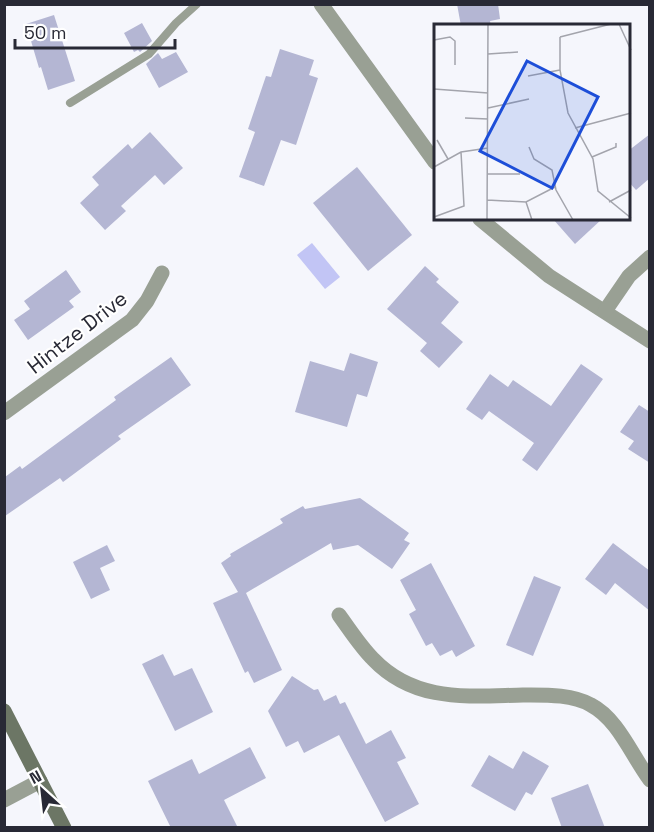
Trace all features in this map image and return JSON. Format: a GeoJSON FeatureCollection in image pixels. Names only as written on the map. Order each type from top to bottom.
{"type":"FeatureCollection","features":[{"type":"Feature","properties":{"kind":"main road"},"geometry":{"type":"LineString","coordinates":[[4,711],[64,828]]}},
{"type":"Feature","properties":{"kind":"street"},"geometry":{"type":"LineString","coordinates":[[321,4],[356,56],[434,161]]}},
{"type":"Feature","properties":{"kind":"street"},"geometry":{"type":"LineString","coordinates":[[481,220],[549,276],[650,340]]}},
{"type":"Feature","properties":{"kind":"street"},"geometry":{"type":"LineString","coordinates":[[605,311],[629,276],[650,256]]}},
{"type":"Feature","properties":{"kind":"street","name":"Hintze Drive"},"geometry":{"type":"LineString","coordinates":[[4,413],[132,320],[147,301],[162,273]]}},
{"type":"Feature","properties":{"kind":"street"},"geometry":{"type":"LineString","coordinates":[[339,615],[372,658],[386,671],[418,688],[453,696],[551,695],[591,705],[613,725],[650,780]]}},
{"type":"Feature","properties":{"kind":"street"},"geometry":{"type":"LineString","coordinates":[[4,800],[40,781]]}},
{"type":"Feature","properties":{"kind":"lane"},"geometry":{"type":"LineString","coordinates":[[70,103],[149,54],[176,22],[197,4]]}},
{"type":"Feature","properties":{"kind":"water"},"geometry":{"type":"Polygon","coordinates":[[[312,243],[340,277],[325,289],[297,255],[312,243]]]}},
{"type":"Feature","properties":{"kind":"building"},"geometry":{"type":"Polygon","coordinates":[[[457,4],[498,4],[500,19],[490,21],[491,24],[461,24],[457,4]]]}},
{"type":"Feature","properties":{"kind":"building"},"geometry":{"type":"Polygon","coordinates":[[[54,15],[75,81],[48,90],[26,24],[54,15]]]}},
{"type":"Feature","properties":{"kind":"building"},"geometry":{"type":"Polygon","coordinates":[[[142,23],[152,41],[140,52],[138,50],[134,52],[124,33],[142,23]]]}},
{"type":"Feature","properties":{"kind":"building"},"geometry":{"type":"Polygon","coordinates":[[[280,49],[314,60],[309,75],[318,78],[296,145],[281,140],[264,186],[239,177],[255,132],[248,129],[266,76],[271,77],[280,49]]]}},
{"type":"Feature","properties":{"kind":"building"},"geometry":{"type":"Polygon","coordinates":[[[176,52],[188,72],[159,88],[146,64],[158,53],[162,59],[176,52]]]}},
{"type":"Feature","properties":{"kind":"building"},"geometry":{"type":"Polygon","coordinates":[[[150,132],[183,168],[164,185],[155,175],[121,206],[126,211],[105,230],[80,203],[99,185],[92,177],[128,144],[132,149],[150,132]]]}},
{"type":"Feature","properties":{"kind":"building"},"geometry":{"type":"Polygon","coordinates":[[[650,134],[650,178],[636,190],[630,183],[630,149],[650,134]]]}},
{"type":"Feature","properties":{"kind":"building"},"geometry":{"type":"Polygon","coordinates":[[[357,167],[412,235],[368,271],[313,203],[357,167]]]}},
{"type":"Feature","properties":{"kind":"building"},"geometry":{"type":"Polygon","coordinates":[[[554,220],[601,220],[575,244],[554,220]]]}},
{"type":"Feature","properties":{"kind":"building"},"geometry":{"type":"Polygon","coordinates":[[[425,266],[439,279],[436,282],[459,302],[441,323],[463,342],[439,368],[420,351],[427,343],[387,309],[425,266]]]}},
{"type":"Feature","properties":{"kind":"building"},"geometry":{"type":"Polygon","coordinates":[[[66,270],[81,292],[69,301],[74,307],[28,340],[14,320],[30,309],[24,301],[66,270]]]}},
{"type":"Feature","properties":{"kind":"building"},"geometry":{"type":"Polygon","coordinates":[[[350,353],[378,362],[367,397],[357,394],[347,427],[295,412],[310,361],[344,371],[350,353]]]}},
{"type":"Feature","properties":{"kind":"building"},"geometry":{"type":"Polygon","coordinates":[[[171,357],[191,385],[118,436],[121,439],[63,482],[60,478],[5,516],[5,477],[20,466],[22,469],[116,400],[114,397],[171,357]]]}},
{"type":"Feature","properties":{"kind":"building"},"geometry":{"type":"Polygon","coordinates":[[[581,364],[603,379],[537,471],[522,460],[534,443],[489,411],[482,420],[466,409],[490,374],[508,387],[513,380],[551,406],[581,364]]]}},
{"type":"Feature","properties":{"kind":"building"},"geometry":{"type":"Polygon","coordinates":[[[639,405],[650,412],[650,463],[628,449],[634,441],[620,432],[639,405]]]}},
{"type":"Feature","properties":{"kind":"building"},"geometry":{"type":"Polygon","coordinates":[[[360,498],[409,533],[404,540],[410,543],[392,569],[358,545],[333,550],[331,543],[246,593],[282,670],[254,683],[248,671],[245,673],[213,603],[238,592],[221,563],[231,556],[230,554],[283,523],[280,519],[303,506],[305,509],[360,498]]]}},
{"type":"Feature","properties":{"kind":"building"},"geometry":{"type":"Polygon","coordinates":[[[613,543],[650,571],[650,611],[615,583],[606,595],[585,579],[613,543]]]}},
{"type":"Feature","properties":{"kind":"building"},"geometry":{"type":"Polygon","coordinates":[[[107,545],[115,561],[100,568],[110,590],[91,599],[73,562],[107,545]]]}},
{"type":"Feature","properties":{"kind":"building"},"geometry":{"type":"Polygon","coordinates":[[[431,563],[475,646],[456,657],[452,650],[440,656],[432,643],[426,646],[409,614],[416,610],[400,580],[431,563]]]}},
{"type":"Feature","properties":{"kind":"building"},"geometry":{"type":"Polygon","coordinates":[[[534,576],[561,587],[533,656],[506,645],[534,576]]]}},
{"type":"Feature","properties":{"kind":"building"},"geometry":{"type":"Polygon","coordinates":[[[163,654],[174,676],[192,668],[213,712],[175,731],[142,664],[163,654]]]}},
{"type":"Feature","properties":{"kind":"building"},"geometry":{"type":"Polygon","coordinates":[[[292,676],[314,690],[318,689],[324,701],[336,695],[340,704],[345,702],[366,744],[391,730],[406,758],[397,762],[419,804],[385,822],[339,735],[304,753],[298,741],[286,747],[268,711],[292,676]]]}},
{"type":"Feature","properties":{"kind":"building"},"geometry":{"type":"Polygon","coordinates":[[[250,747],[266,778],[224,800],[238,828],[171,828],[148,781],[192,759],[199,774],[250,747]]]}},
{"type":"Feature","properties":{"kind":"building"},"geometry":{"type":"Polygon","coordinates":[[[523,751],[549,766],[532,795],[526,792],[515,811],[471,786],[489,755],[513,769],[523,751]]]}},
{"type":"Feature","properties":{"kind":"building"},"geometry":{"type":"Polygon","coordinates":[[[588,784],[605,828],[562,828],[551,798],[588,784]]]}}]}
